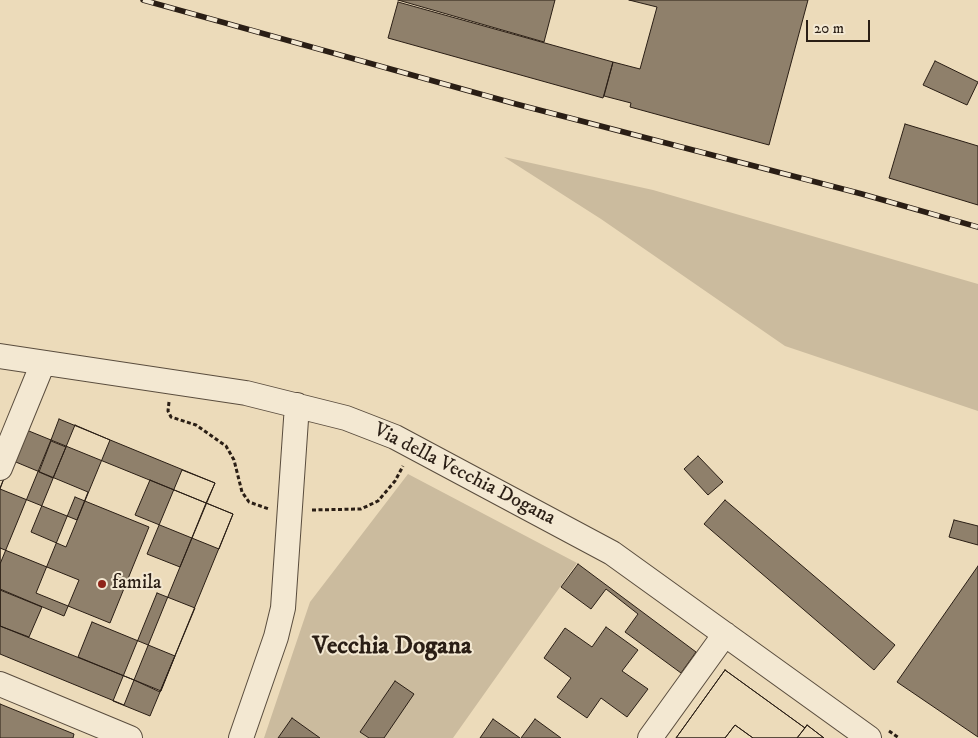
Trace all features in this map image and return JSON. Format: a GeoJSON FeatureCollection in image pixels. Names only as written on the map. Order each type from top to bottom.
{"type":"FeatureCollection","features":[{"type":"Feature","properties":{"kind":"street","name":"Via della Vecchia Dogana"},"geometry":{"type":"LineString","coordinates":[[0,356],[246,393],[346,418],[394,436],[594,542],[869,738]]}},
{"type":"Feature","properties":{"kind":"street"},"geometry":{"type":"LineString","coordinates":[[0,468],[43,363]]}},
{"type":"Feature","properties":{"kind":"street"},"geometry":{"type":"LineString","coordinates":[[241,738],[276,637],[283,608],[297,405]]}},
{"type":"Feature","properties":{"kind":"street"},"geometry":{"type":"LineString","coordinates":[[650,738],[725,634]]}},
{"type":"Feature","properties":{"kind":"street"},"geometry":{"type":"LineString","coordinates":[[0,684],[130,738]]}},
{"type":"Feature","properties":{"kind":"path"},"geometry":{"type":"LineString","coordinates":[[170,382],[168,411],[171,416],[196,425],[226,446],[234,460],[242,492],[249,502],[271,510],[290,511],[362,509],[378,501]]}},
{"type":"Feature","properties":{"kind":"shaded area"},"geometry":{"type":"Polygon","coordinates":[[[504,157],[653,190],[978,284],[978,411],[785,346],[601,219],[504,157]]]}},
{"type":"Feature","properties":{"kind":"shaded area"},"geometry":{"type":"Polygon","coordinates":[[[408,474],[577,563],[453,738],[264,738],[310,602],[408,474]]]}},
{"type":"Feature","properties":{"kind":"building"},"geometry":{"type":"Polygon","coordinates":[[[398,0],[555,0],[544,42],[398,0]]]}},
{"type":"Feature","properties":{"kind":"building"},"geometry":{"type":"Polygon","coordinates":[[[629,0],[808,0],[769,145],[630,107],[631,103],[604,96],[613,62],[640,69],[657,7],[629,0]]]}},
{"type":"Feature","properties":{"kind":"building"},"geometry":{"type":"Polygon","coordinates":[[[398,2],[613,62],[603,98],[388,38],[398,2]]]}},
{"type":"Feature","properties":{"kind":"building"},"geometry":{"type":"Polygon","coordinates":[[[935,61],[978,82],[967,105],[923,85],[935,61]]]}},
{"type":"Feature","properties":{"kind":"building"},"geometry":{"type":"Polygon","coordinates":[[[905,124],[978,146],[978,205],[889,178],[905,124]]]}},
{"type":"Feature","properties":{"kind":"building","name":"famila"},"geometry":{"type":"Polygon","coordinates":[[[59,419],[215,483],[206,503],[233,514],[160,692],[134,680],[124,705],[0,654],[0,488],[24,429],[51,440],[59,419]]]}},
{"type":"Feature","properties":{"kind":"building"},"geometry":{"type":"Polygon","coordinates":[[[75,425],[110,440],[66,547],[31,532],[75,425]]]}},
{"type":"Feature","properties":{"kind":"building"},"geometry":{"type":"Polygon","coordinates":[[[51,440],[206,503],[134,680],[0,626],[0,564],[51,440]],[[75,497],[36,593],[110,623],[149,527],[75,497]]]}},
{"type":"Feature","properties":{"kind":"building"},"geometry":{"type":"Polygon","coordinates":[[[51,441],[66,447],[53,478],[39,472],[51,441]]]}},
{"type":"Feature","properties":{"kind":"building"},"geometry":{"type":"Polygon","coordinates":[[[698,456],[723,482],[708,495],[684,469],[698,456]]]}},
{"type":"Feature","properties":{"kind":"building"},"geometry":{"type":"Polygon","coordinates":[[[11,460],[88,492],[77,520],[0,489],[11,460]]]}},
{"type":"Feature","properties":{"kind":"building"},"geometry":{"type":"Polygon","coordinates":[[[182,470],[215,483],[180,567],[147,554],[182,470]]]}},
{"type":"Feature","properties":{"kind":"building"},"geometry":{"type":"Polygon","coordinates":[[[150,480],[233,514],[219,549],[135,515],[150,480]]]}},
{"type":"Feature","properties":{"kind":"building"},"geometry":{"type":"Polygon","coordinates":[[[725,500],[895,645],[874,670],[704,524],[725,500]]]}},
{"type":"Feature","properties":{"kind":"building"},"geometry":{"type":"Polygon","coordinates":[[[954,520],[978,526],[978,545],[949,537],[954,520]]]}},
{"type":"Feature","properties":{"kind":"building"},"geometry":{"type":"Polygon","coordinates":[[[0,548],[79,580],[64,616],[0,589],[0,548]]]}},
{"type":"Feature","properties":{"kind":"building"},"geometry":{"type":"Polygon","coordinates":[[[578,564],[696,652],[681,673],[625,632],[638,614],[606,589],[591,609],[561,587],[578,564]]]}},
{"type":"Feature","properties":{"kind":"building"},"geometry":{"type":"Polygon","coordinates":[[[978,566],[978,737],[897,682],[978,566]]]}},
{"type":"Feature","properties":{"kind":"building"},"geometry":{"type":"Polygon","coordinates":[[[0,590],[42,607],[29,637],[0,626],[0,590]]]}},
{"type":"Feature","properties":{"kind":"building"},"geometry":{"type":"Polygon","coordinates":[[[157,593],[195,608],[150,716],[113,701],[157,593]]]}},
{"type":"Feature","properties":{"kind":"building"},"geometry":{"type":"Polygon","coordinates":[[[92,622],[175,656],[161,691],[78,657],[92,622]]]}},
{"type":"Feature","properties":{"kind":"building"},"geometry":{"type":"Polygon","coordinates":[[[606,627],[638,650],[622,671],[648,689],[627,717],[601,698],[587,718],[557,697],[571,678],[544,658],[565,628],[592,647],[606,627]]]}},
{"type":"Feature","properties":{"kind":"building"},"geometry":{"type":"Polygon","coordinates":[[[725,670],[805,728],[797,738],[753,738],[735,725],[725,738],[676,738],[725,670]]]}},
{"type":"Feature","properties":{"kind":"building"},"geometry":{"type":"Polygon","coordinates":[[[725,670],[805,728],[807,725],[824,738],[753,738],[735,725],[725,738],[676,738],[725,670]]]}},
{"type":"Feature","properties":{"kind":"building"},"geometry":{"type":"Polygon","coordinates":[[[395,681],[414,694],[384,738],[369,738],[360,732],[395,681]]]}},
{"type":"Feature","properties":{"kind":"building"},"geometry":{"type":"Polygon","coordinates":[[[0,704],[74,734],[73,738],[0,738],[0,704]]]}},
{"type":"Feature","properties":{"kind":"building"},"geometry":{"type":"Polygon","coordinates":[[[292,718],[320,738],[278,738],[292,718]]]}},
{"type":"Feature","properties":{"kind":"building"},"geometry":{"type":"Polygon","coordinates":[[[493,719],[520,738],[480,738],[493,719]]]}},
{"type":"Feature","properties":{"kind":"building"},"geometry":{"type":"Polygon","coordinates":[[[535,719],[561,738],[521,738],[535,719]]]}},
{"type":"Feature","properties":{"kind":"building"},"geometry":{"type":"Polygon","coordinates":[[[807,725],[824,738],[797,738],[807,725]]]}},
{"type":"Feature","properties":{"kind":"railway"},"geometry":{"type":"LineString","coordinates":[[143,0],[516,104],[862,194],[978,227]]}},
{"type":"Feature","properties":{"kind":"place","name":"famila"},"geometry":{"type":"Point","coordinates":[102,584]}},
{"type":"Feature","properties":{"kind":"district","name":"Vecchia Dogana"},"geometry":{"type":"Point","coordinates":[392,648]}}]}
